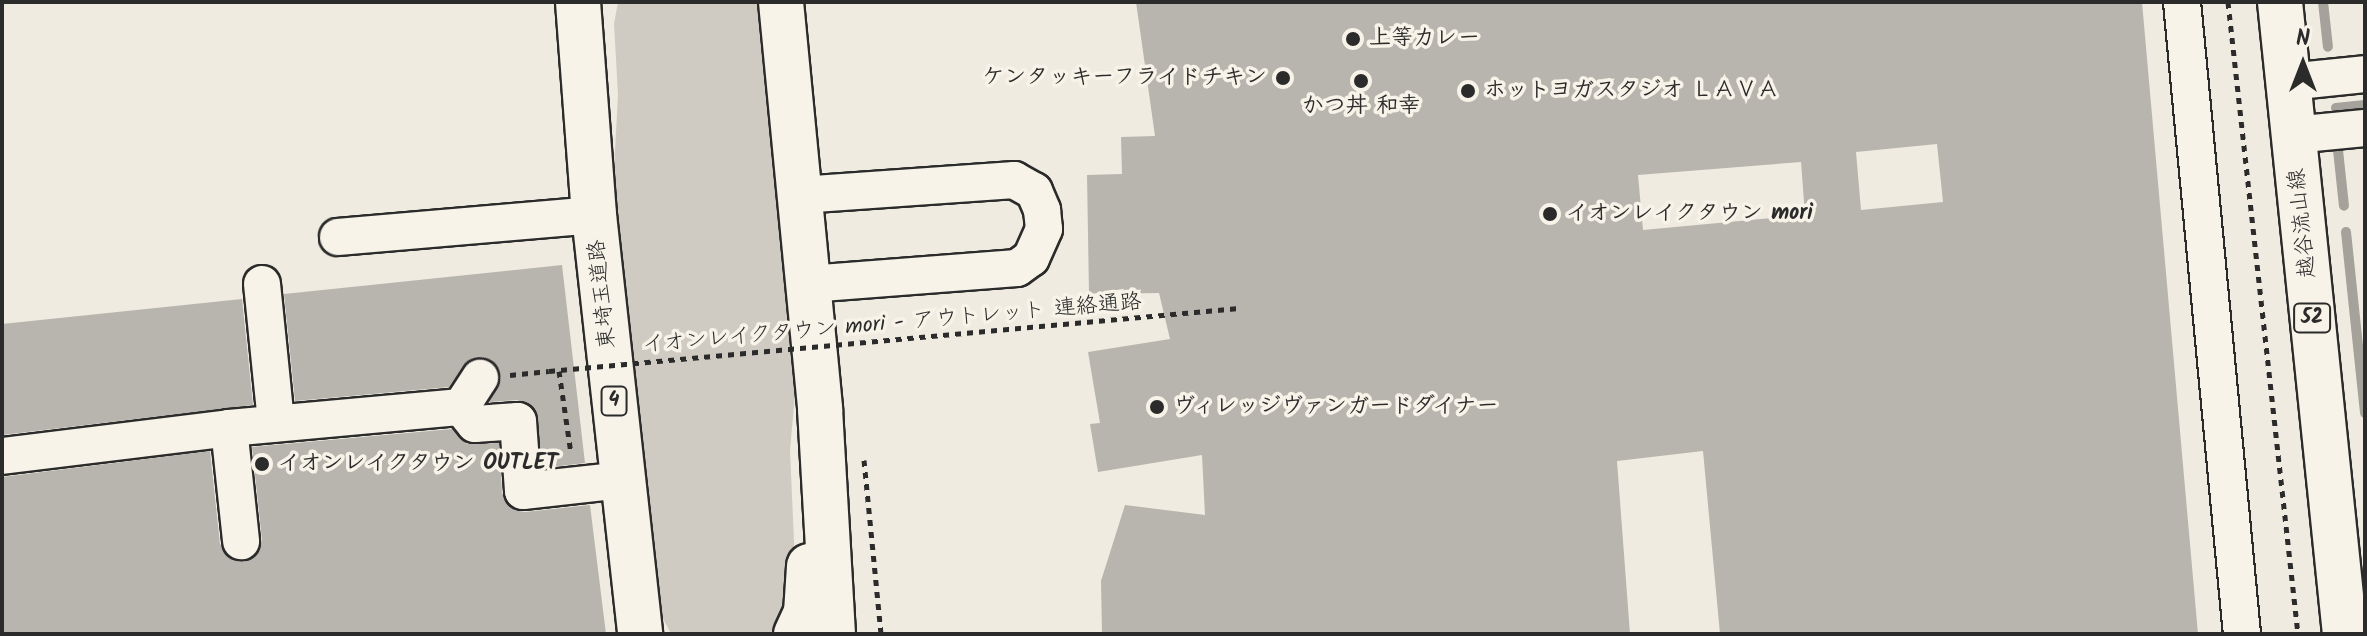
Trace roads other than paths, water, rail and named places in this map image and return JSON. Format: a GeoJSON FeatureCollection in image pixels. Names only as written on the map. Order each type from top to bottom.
{"type":"FeatureCollection","features":[{"type":"Feature","properties":{"kind":"main road","name":"東埼玉道路"},"geometry":{"type":"LineString","coordinates":[[578,2],[592,196],[640,631]]}},
{"type":"Feature","properties":{"kind":"main road","name":"4"},"geometry":{"type":"LineString","coordinates":[[592,196],[600,2]]}},
{"type":"Feature","properties":{"kind":"main road"},"geometry":{"type":"LineString","coordinates":[[781,2],[820,409],[833,634]]}},
{"type":"Feature","properties":{"kind":"main road","name":"越谷流山線"},"geometry":{"type":"LineString","coordinates":[[2280,2],[2345,634]]}},
{"type":"Feature","properties":{"kind":"main road"},"geometry":{"type":"LineString","coordinates":[[796,634],[806,613],[809,585],[807,473],[810,439],[820,409]]}},
{"type":"Feature","properties":{"kind":"street"},"geometry":{"type":"LineString","coordinates":[[2182,2],[2242,634]]}},
{"type":"Feature","properties":{"kind":"street"},"geometry":{"type":"LineString","coordinates":[[2288,82],[2365,74]]}},
{"type":"Feature","properties":{"kind":"street"},"geometry":{"type":"LineString","coordinates":[[2293,135],[2365,128]]}},
{"type":"Feature","properties":{"kind":"street"},"geometry":{"type":"LineString","coordinates":[[800,195],[1014,180],[1034,191],[1042,210],[1044,229],[1031,258],[1017,268],[809,284]]}},
{"type":"Feature","properties":{"kind":"street"},"geometry":{"type":"LineString","coordinates":[[338,237],[592,196]]}},
{"type":"Feature","properties":{"kind":"street"},"geometry":{"type":"LineString","coordinates":[[262,284],[276,423]]}},
{"type":"Feature","properties":{"kind":"street"},"geometry":{"type":"LineString","coordinates":[[2,456],[276,423],[470,392],[475,424],[518,421],[523,491],[590,484]]}},
{"type":"Feature","properties":{"kind":"street"},"geometry":{"type":"LineString","coordinates":[[229,428],[241,541]]}},
{"type":"Feature","properties":{"kind":"waterway"},"geometry":{"type":"LineString","coordinates":[[2323,2],[2328,47]]}},
{"type":"Feature","properties":{"kind":"waterway"},"geometry":{"type":"LineString","coordinates":[[2336,108],[2365,105]]}},
{"type":"Feature","properties":{"kind":"waterway"},"geometry":{"type":"LineString","coordinates":[[2338,150],[2344,206]]}},
{"type":"Feature","properties":{"kind":"waterway"},"geometry":{"type":"LineString","coordinates":[[2346,232],[2365,413]]}},
{"type":"Feature","properties":{"kind":"place","name":"上等カレー"},"geometry":{"type":"Point","coordinates":[1353,39]}},
{"type":"Feature","properties":{"kind":"place","name":"ケンタッキーフライドチキン"},"geometry":{"type":"Point","coordinates":[1283,78]}},
{"type":"Feature","properties":{"kind":"place","name":"かつ丼 和幸"},"geometry":{"type":"Point","coordinates":[1361,81]}},
{"type":"Feature","properties":{"kind":"place","name":"ホットヨガスタジオ ＬＡＶＡ"},"geometry":{"type":"Point","coordinates":[1468,91]}},
{"type":"Feature","properties":{"kind":"place","name":"イオンレイクタウン mori"},"geometry":{"type":"Point","coordinates":[1550,214]}},
{"type":"Feature","properties":{"kind":"place","name":"ヴィレッジヴァンガードダイナー"},"geometry":{"type":"Point","coordinates":[1157,407]}},
{"type":"Feature","properties":{"kind":"place","name":"イオンレイクタウン OUTLET"},"geometry":{"type":"Point","coordinates":[262,464]}}]}
